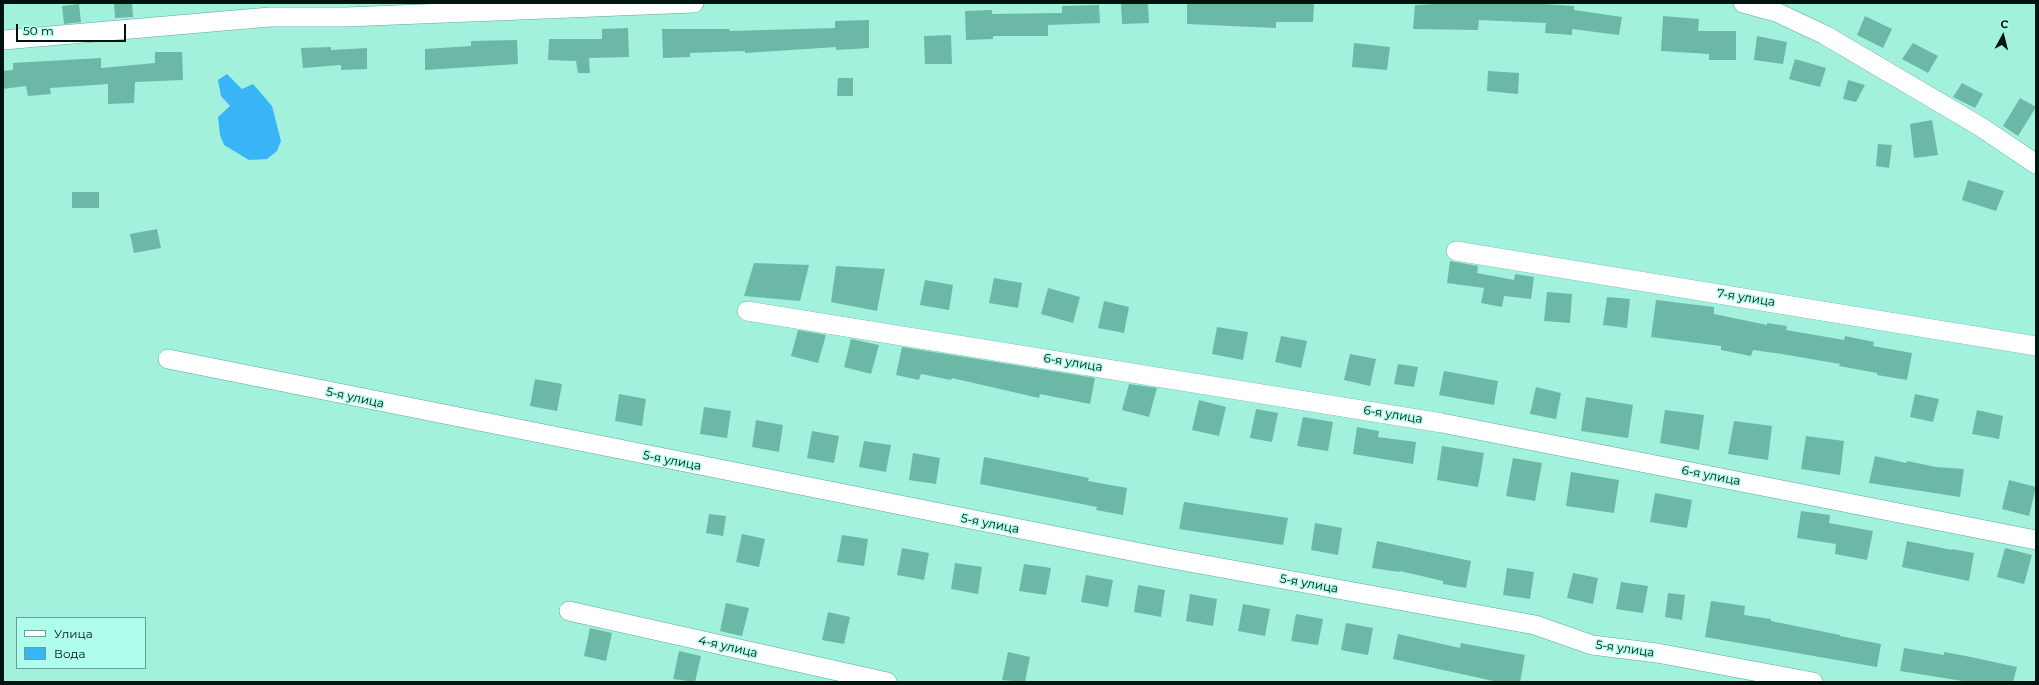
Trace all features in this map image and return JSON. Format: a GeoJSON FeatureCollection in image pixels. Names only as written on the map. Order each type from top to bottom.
{"type":"FeatureCollection","features":[{"type":"Feature","properties":{"kind":"street"},"geometry":{"type":"LineString","coordinates":[[3,40],[270,17],[346,17],[694,3]]}},
{"type":"Feature","properties":{"kind":"street"},"geometry":{"type":"LineString","coordinates":[[1744,3],[1776,12],[1825,35],[1981,127],[2036,164]]}},
{"type":"Feature","properties":{"kind":"street","name":"7-я улица"},"geometry":{"type":"LineString","coordinates":[[1456,251],[2036,346]]}},
{"type":"Feature","properties":{"kind":"street","name":"6-я улица"},"geometry":{"type":"LineString","coordinates":[[747,311],[1442,423],[2036,540]]}},
{"type":"Feature","properties":{"kind":"street","name":"5-я улица"},"geometry":{"type":"LineString","coordinates":[[168,359],[1141,553],[1535,625],[1592,645],[1657,653],[1812,682]]}},
{"type":"Feature","properties":{"kind":"street","name":"4-я улица"},"geometry":{"type":"LineString","coordinates":[[569,611],[887,682]]}},
{"type":"Feature","properties":{"kind":"water"},"geometry":{"type":"Polygon","coordinates":[[[227,74],[242,89],[253,84],[272,106],[281,141],[277,151],[267,159],[249,160],[224,145],[220,135],[218,117],[230,106],[221,96],[218,80],[227,74]]]}},
{"type":"Feature","properties":{"kind":"building"},"geometry":{"type":"Polygon","coordinates":[[[114,3],[132,3],[133,17],[115,18],[114,3]]]}},
{"type":"Feature","properties":{"kind":"building"},"geometry":{"type":"Polygon","coordinates":[[[1121,3],[1148,3],[1149,23],[1122,24],[1121,3]]]}},
{"type":"Feature","properties":{"kind":"building"},"geometry":{"type":"Polygon","coordinates":[[[1187,3],[1314,4],[1313,22],[1276,22],[1276,28],[1187,24],[1187,3]]]}},
{"type":"Feature","properties":{"kind":"building"},"geometry":{"type":"Polygon","coordinates":[[[1453,3],[1529,3],[1574,6],[1574,10],[1622,17],[1619,35],[1572,29],[1572,35],[1545,33],[1546,23],[1479,20],[1478,30],[1413,29],[1415,5],[1453,3]]]}},
{"type":"Feature","properties":{"kind":"building"},"geometry":{"type":"Polygon","coordinates":[[[79,4],[81,22],[64,24],[62,6],[79,4]]]}},
{"type":"Feature","properties":{"kind":"building"},"geometry":{"type":"Polygon","coordinates":[[[1099,5],[1100,23],[1048,25],[1048,36],[993,36],[993,39],[966,40],[965,11],[992,10],[992,14],[1062,13],[1062,6],[1099,5]]]}},
{"type":"Feature","properties":{"kind":"building"},"geometry":{"type":"Polygon","coordinates":[[[1663,16],[1699,19],[1698,31],[1736,31],[1736,60],[1709,60],[1709,54],[1661,51],[1663,16]]]}},
{"type":"Feature","properties":{"kind":"building"},"geometry":{"type":"Polygon","coordinates":[[[1865,16],[1892,29],[1883,48],[1857,35],[1865,16]]]}},
{"type":"Feature","properties":{"kind":"building"},"geometry":{"type":"Polygon","coordinates":[[[869,20],[869,48],[836,50],[836,47],[745,53],[745,51],[690,53],[690,57],[663,58],[662,29],[729,29],[730,31],[835,28],[835,21],[869,20]]]}},
{"type":"Feature","properties":{"kind":"building"},"geometry":{"type":"Polygon","coordinates":[[[628,28],[629,57],[589,58],[590,73],[578,73],[576,61],[548,60],[549,39],[602,39],[602,29],[628,28]]]}},
{"type":"Feature","properties":{"kind":"building"},"geometry":{"type":"Polygon","coordinates":[[[951,35],[952,64],[925,64],[924,36],[951,35]]]}},
{"type":"Feature","properties":{"kind":"building"},"geometry":{"type":"Polygon","coordinates":[[[1757,36],[1787,42],[1783,64],[1754,60],[1757,36]]]}},
{"type":"Feature","properties":{"kind":"building"},"geometry":{"type":"Polygon","coordinates":[[[517,40],[518,64],[425,70],[425,49],[471,46],[471,41],[517,40]]]}},
{"type":"Feature","properties":{"kind":"building"},"geometry":{"type":"Polygon","coordinates":[[[1354,43],[1390,47],[1387,70],[1352,67],[1354,43]]]}},
{"type":"Feature","properties":{"kind":"building"},"geometry":{"type":"Polygon","coordinates":[[[1913,43],[1938,56],[1928,73],[1902,59],[1913,43]]]}},
{"type":"Feature","properties":{"kind":"building"},"geometry":{"type":"Polygon","coordinates":[[[331,47],[331,50],[367,48],[367,69],[341,70],[341,65],[303,68],[301,48],[331,47]]]}},
{"type":"Feature","properties":{"kind":"building"},"geometry":{"type":"Polygon","coordinates":[[[155,52],[182,52],[183,80],[135,82],[134,103],[108,104],[108,84],[50,88],[51,94],[28,96],[26,86],[3,89],[3,71],[13,70],[13,63],[101,58],[101,68],[155,63],[155,52]]]}},
{"type":"Feature","properties":{"kind":"building"},"geometry":{"type":"Polygon","coordinates":[[[1795,59],[1826,68],[1820,87],[1789,79],[1795,59]]]}},
{"type":"Feature","properties":{"kind":"building"},"geometry":{"type":"Polygon","coordinates":[[[1488,71],[1519,73],[1518,94],[1487,91],[1488,71]]]}},
{"type":"Feature","properties":{"kind":"building"},"geometry":{"type":"Polygon","coordinates":[[[838,78],[853,78],[853,96],[837,96],[838,78]]]}},
{"type":"Feature","properties":{"kind":"building"},"geometry":{"type":"Polygon","coordinates":[[[1848,80],[1865,85],[1856,102],[1843,99],[1848,80]]]}},
{"type":"Feature","properties":{"kind":"building"},"geometry":{"type":"Polygon","coordinates":[[[1962,83],[1983,94],[1975,108],[1953,97],[1962,83]]]}},
{"type":"Feature","properties":{"kind":"building"},"geometry":{"type":"Polygon","coordinates":[[[2020,98],[2036,107],[2018,136],[2003,126],[2020,98]]]}},
{"type":"Feature","properties":{"kind":"building"},"geometry":{"type":"Polygon","coordinates":[[[1932,120],[1938,155],[1914,158],[1910,124],[1932,120]]]}},
{"type":"Feature","properties":{"kind":"building"},"geometry":{"type":"Polygon","coordinates":[[[1878,144],[1892,145],[1889,168],[1876,166],[1878,144]]]}},
{"type":"Feature","properties":{"kind":"building"},"geometry":{"type":"Polygon","coordinates":[[[1968,180],[2004,191],[1996,211],[1962,200],[1968,180]]]}},
{"type":"Feature","properties":{"kind":"building"},"geometry":{"type":"Polygon","coordinates":[[[72,192],[99,192],[99,208],[72,208],[72,192]]]}},
{"type":"Feature","properties":{"kind":"building"},"geometry":{"type":"Polygon","coordinates":[[[157,229],[161,248],[134,253],[130,234],[157,229]]]}},
{"type":"Feature","properties":{"kind":"building"},"geometry":{"type":"Polygon","coordinates":[[[1450,261],[1478,266],[1477,273],[1514,280],[1515,274],[1534,277],[1531,299],[1504,296],[1502,307],[1481,303],[1484,288],[1447,283],[1450,261]]]}},
{"type":"Feature","properties":{"kind":"building"},"geometry":{"type":"Polygon","coordinates":[[[754,263],[809,265],[800,301],[744,296],[754,263]]]}},
{"type":"Feature","properties":{"kind":"building"},"geometry":{"type":"Polygon","coordinates":[[[836,266],[885,269],[877,311],[831,302],[836,266]]]}},
{"type":"Feature","properties":{"kind":"building"},"geometry":{"type":"Polygon","coordinates":[[[994,278],[1022,283],[1018,308],[989,303],[994,278]]]}},
{"type":"Feature","properties":{"kind":"building"},"geometry":{"type":"Polygon","coordinates":[[[925,280],[953,285],[949,310],[920,305],[925,280]]]}},
{"type":"Feature","properties":{"kind":"building"},"geometry":{"type":"Polygon","coordinates":[[[1048,288],[1080,297],[1073,323],[1041,314],[1048,288]]]}},
{"type":"Feature","properties":{"kind":"building"},"geometry":{"type":"Polygon","coordinates":[[[1547,292],[1572,294],[1570,323],[1544,321],[1547,292]]]}},
{"type":"Feature","properties":{"kind":"building"},"geometry":{"type":"Polygon","coordinates":[[[1607,297],[1630,299],[1627,328],[1603,325],[1607,297]]]}},
{"type":"Feature","properties":{"kind":"building"},"geometry":{"type":"Polygon","coordinates":[[[1656,300],[1714,307],[1714,314],[1767,325],[1767,323],[1787,326],[1786,330],[1844,340],[1845,336],[1874,342],[1873,346],[1912,353],[1907,380],[1839,366],[1840,364],[1782,354],[1753,350],[1751,356],[1721,350],[1721,346],[1651,337],[1656,300]]]}},
{"type":"Feature","properties":{"kind":"building"},"geometry":{"type":"Polygon","coordinates":[[[1104,301],[1129,307],[1124,333],[1098,328],[1104,301]]]}},
{"type":"Feature","properties":{"kind":"building"},"geometry":{"type":"Polygon","coordinates":[[[1217,327],[1248,332],[1243,360],[1212,354],[1217,327]]]}},
{"type":"Feature","properties":{"kind":"building"},"geometry":{"type":"Polygon","coordinates":[[[798,330],[826,335],[818,363],[791,356],[798,330]]]}},
{"type":"Feature","properties":{"kind":"building"},"geometry":{"type":"Polygon","coordinates":[[[1281,336],[1307,341],[1301,368],[1275,362],[1281,336]]]}},
{"type":"Feature","properties":{"kind":"building"},"geometry":{"type":"Polygon","coordinates":[[[851,339],[879,345],[871,374],[844,367],[851,339]]]}},
{"type":"Feature","properties":{"kind":"building"},"geometry":{"type":"Polygon","coordinates":[[[902,347],[1095,378],[1090,404],[1040,394],[1039,398],[952,378],[951,380],[921,374],[919,380],[896,375],[902,347]]]}},
{"type":"Feature","properties":{"kind":"building"},"geometry":{"type":"Polygon","coordinates":[[[1350,354],[1376,359],[1370,386],[1344,380],[1350,354]]]}},
{"type":"Feature","properties":{"kind":"building"},"geometry":{"type":"Polygon","coordinates":[[[1398,364],[1418,367],[1414,387],[1394,384],[1398,364]]]}},
{"type":"Feature","properties":{"kind":"building"},"geometry":{"type":"Polygon","coordinates":[[[1444,371],[1498,381],[1494,405],[1439,395],[1444,371]]]}},
{"type":"Feature","properties":{"kind":"building"},"geometry":{"type":"Polygon","coordinates":[[[535,379],[562,384],[557,411],[530,406],[535,379]]]}},
{"type":"Feature","properties":{"kind":"building"},"geometry":{"type":"Polygon","coordinates":[[[1129,384],[1157,388],[1149,417],[1122,410],[1129,384]]]}},
{"type":"Feature","properties":{"kind":"building"},"geometry":{"type":"Polygon","coordinates":[[[1536,387],[1561,393],[1556,419],[1530,414],[1536,387]]]}},
{"type":"Feature","properties":{"kind":"building"},"geometry":{"type":"Polygon","coordinates":[[[619,394],[646,399],[642,426],[615,421],[619,394]]]}},
{"type":"Feature","properties":{"kind":"building"},"geometry":{"type":"Polygon","coordinates":[[[1915,394],[1939,399],[1933,422],[1910,417],[1915,394]]]}},
{"type":"Feature","properties":{"kind":"building"},"geometry":{"type":"Polygon","coordinates":[[[1586,397],[1633,405],[1628,438],[1581,431],[1586,397]]]}},
{"type":"Feature","properties":{"kind":"building"},"geometry":{"type":"Polygon","coordinates":[[[1199,400],[1226,407],[1219,436],[1192,430],[1199,400]]]}},
{"type":"Feature","properties":{"kind":"building"},"geometry":{"type":"Polygon","coordinates":[[[704,407],[731,411],[727,438],[700,434],[704,407]]]}},
{"type":"Feature","properties":{"kind":"building"},"geometry":{"type":"Polygon","coordinates":[[[1256,409],[1278,413],[1272,442],[1250,438],[1256,409]]]}},
{"type":"Feature","properties":{"kind":"building"},"geometry":{"type":"Polygon","coordinates":[[[1665,410],[1704,415],[1699,450],[1660,443],[1665,410]]]}},
{"type":"Feature","properties":{"kind":"building"},"geometry":{"type":"Polygon","coordinates":[[[1977,410],[2003,416],[1999,439],[1972,434],[1977,410]]]}},
{"type":"Feature","properties":{"kind":"building"},"geometry":{"type":"Polygon","coordinates":[[[1303,417],[1333,422],[1328,451],[1297,446],[1303,417]]]}},
{"type":"Feature","properties":{"kind":"building"},"geometry":{"type":"Polygon","coordinates":[[[756,420],[783,425],[779,452],[752,447],[756,420]]]}},
{"type":"Feature","properties":{"kind":"building"},"geometry":{"type":"Polygon","coordinates":[[[1734,421],[1772,426],[1768,460],[1728,454],[1734,421]]]}},
{"type":"Feature","properties":{"kind":"building"},"geometry":{"type":"Polygon","coordinates":[[[1357,427],[1379,431],[1378,437],[1416,442],[1413,464],[1353,454],[1357,427]]]}},
{"type":"Feature","properties":{"kind":"building"},"geometry":{"type":"Polygon","coordinates":[[[812,431],[839,436],[834,463],[807,458],[812,431]]]}},
{"type":"Feature","properties":{"kind":"building"},"geometry":{"type":"Polygon","coordinates":[[[1806,436],[1844,441],[1840,475],[1801,469],[1806,436]]]}},
{"type":"Feature","properties":{"kind":"building"},"geometry":{"type":"Polygon","coordinates":[[[864,441],[891,445],[886,472],[859,467],[864,441]]]}},
{"type":"Feature","properties":{"kind":"building"},"geometry":{"type":"Polygon","coordinates":[[[1442,446],[1484,453],[1478,487],[1437,480],[1442,446]]]}},
{"type":"Feature","properties":{"kind":"building"},"geometry":{"type":"Polygon","coordinates":[[[913,453],[940,458],[936,484],[909,480],[913,453]]]}},
{"type":"Feature","properties":{"kind":"building"},"geometry":{"type":"Polygon","coordinates":[[[1875,456],[1906,463],[1907,461],[1936,467],[1964,469],[1960,497],[1869,483],[1875,456]]]}},
{"type":"Feature","properties":{"kind":"building"},"geometry":{"type":"Polygon","coordinates":[[[984,457],[1089,478],[1088,481],[1127,488],[1123,515],[1096,510],[1097,507],[980,484],[984,457]]]}},
{"type":"Feature","properties":{"kind":"building"},"geometry":{"type":"Polygon","coordinates":[[[1513,458],[1542,463],[1535,501],[1506,496],[1513,458]]]}},
{"type":"Feature","properties":{"kind":"building"},"geometry":{"type":"Polygon","coordinates":[[[1571,472],[1619,480],[1614,513],[1566,506],[1571,472]]]}},
{"type":"Feature","properties":{"kind":"building"},"geometry":{"type":"Polygon","coordinates":[[[2009,480],[2036,487],[2029,516],[2002,509],[2009,480]]]}},
{"type":"Feature","properties":{"kind":"building"},"geometry":{"type":"Polygon","coordinates":[[[1655,493],[1692,500],[1687,528],[1650,522],[1655,493]]]}},
{"type":"Feature","properties":{"kind":"building"},"geometry":{"type":"Polygon","coordinates":[[[1184,502],[1288,518],[1283,545],[1179,529],[1184,502]]]}},
{"type":"Feature","properties":{"kind":"building"},"geometry":{"type":"Polygon","coordinates":[[[1801,511],[1830,515],[1829,523],[1873,531],[1867,560],[1835,554],[1836,544],[1797,538],[1801,511]]]}},
{"type":"Feature","properties":{"kind":"building"},"geometry":{"type":"Polygon","coordinates":[[[709,514],[726,516],[723,536],[706,533],[709,514]]]}},
{"type":"Feature","properties":{"kind":"building"},"geometry":{"type":"Polygon","coordinates":[[[1315,523],[1342,528],[1338,555],[1311,550],[1315,523]]]}},
{"type":"Feature","properties":{"kind":"building"},"geometry":{"type":"Polygon","coordinates":[[[742,534],[765,539],[759,567],[736,562],[742,534]]]}},
{"type":"Feature","properties":{"kind":"building"},"geometry":{"type":"Polygon","coordinates":[[[842,535],[868,539],[864,566],[837,562],[842,535]]]}},
{"type":"Feature","properties":{"kind":"building"},"geometry":{"type":"Polygon","coordinates":[[[1377,541],[1471,561],[1466,588],[1443,584],[1443,581],[1400,571],[1372,568],[1377,541]]]}},
{"type":"Feature","properties":{"kind":"building"},"geometry":{"type":"Polygon","coordinates":[[[1907,541],[1974,553],[1969,581],[1902,567],[1907,541]]]}},
{"type":"Feature","properties":{"kind":"building"},"geometry":{"type":"Polygon","coordinates":[[[902,548],[929,553],[924,580],[897,575],[902,548]]]}},
{"type":"Feature","properties":{"kind":"building"},"geometry":{"type":"Polygon","coordinates":[[[2005,548],[2032,555],[2024,584],[1997,577],[2005,548]]]}},
{"type":"Feature","properties":{"kind":"building"},"geometry":{"type":"Polygon","coordinates":[[[955,563],[982,567],[978,594],[951,589],[955,563]]]}},
{"type":"Feature","properties":{"kind":"building"},"geometry":{"type":"Polygon","coordinates":[[[1024,564],[1051,568],[1046,595],[1019,591],[1024,564]]]}},
{"type":"Feature","properties":{"kind":"building"},"geometry":{"type":"Polygon","coordinates":[[[1507,568],[1534,572],[1530,599],[1503,595],[1507,568]]]}},
{"type":"Feature","properties":{"kind":"building"},"geometry":{"type":"Polygon","coordinates":[[[1573,573],[1598,578],[1593,604],[1567,598],[1573,573]]]}},
{"type":"Feature","properties":{"kind":"building"},"geometry":{"type":"Polygon","coordinates":[[[1086,575],[1113,580],[1108,607],[1081,602],[1086,575]]]}},
{"type":"Feature","properties":{"kind":"building"},"geometry":{"type":"Polygon","coordinates":[[[1621,582],[1648,586],[1643,613],[1616,609],[1621,582]]]}},
{"type":"Feature","properties":{"kind":"building"},"geometry":{"type":"Polygon","coordinates":[[[1138,585],[1165,590],[1161,617],[1134,612],[1138,585]]]}},
{"type":"Feature","properties":{"kind":"building"},"geometry":{"type":"Polygon","coordinates":[[[1668,593],[1685,595],[1682,620],[1665,617],[1668,593]]]}},
{"type":"Feature","properties":{"kind":"building"},"geometry":{"type":"Polygon","coordinates":[[[1190,594],[1217,599],[1213,626],[1186,621],[1190,594]]]}},
{"type":"Feature","properties":{"kind":"building"},"geometry":{"type":"Polygon","coordinates":[[[1711,601],[1745,606],[1744,615],[1771,619],[1771,621],[1881,644],[1877,667],[1705,637],[1711,601]]]}},
{"type":"Feature","properties":{"kind":"building"},"geometry":{"type":"Polygon","coordinates":[[[726,603],[749,608],[742,636],[720,631],[726,603]]]}},
{"type":"Feature","properties":{"kind":"building"},"geometry":{"type":"Polygon","coordinates":[[[1243,604],[1270,609],[1265,636],[1238,631],[1243,604]]]}},
{"type":"Feature","properties":{"kind":"building"},"geometry":{"type":"Polygon","coordinates":[[[828,612],[850,617],[844,644],[822,640],[828,612]]]}},
{"type":"Feature","properties":{"kind":"building"},"geometry":{"type":"Polygon","coordinates":[[[1296,614],[1323,619],[1318,645],[1291,641],[1296,614]]]}},
{"type":"Feature","properties":{"kind":"building"},"geometry":{"type":"Polygon","coordinates":[[[1346,623],[1373,628],[1368,655],[1341,650],[1346,623]]]}},
{"type":"Feature","properties":{"kind":"building"},"geometry":{"type":"Polygon","coordinates":[[[590,628],[612,633],[606,661],[584,656],[590,628]]]}},
{"type":"Feature","properties":{"kind":"building"},"geometry":{"type":"Polygon","coordinates":[[[1398,634],[1460,648],[1461,643],[1525,655],[1520,682],[1498,682],[1393,659],[1398,634]]]}},
{"type":"Feature","properties":{"kind":"building"},"geometry":{"type":"Polygon","coordinates":[[[1904,648],[1944,655],[1944,652],[2017,667],[2013,682],[1969,682],[1900,671],[1904,648]]]}},
{"type":"Feature","properties":{"kind":"building"},"geometry":{"type":"Polygon","coordinates":[[[679,651],[701,656],[695,682],[673,679],[679,651]]]}},
{"type":"Feature","properties":{"kind":"building"},"geometry":{"type":"Polygon","coordinates":[[[1008,652],[1030,657],[1025,682],[1002,680],[1008,652]]]}}]}
